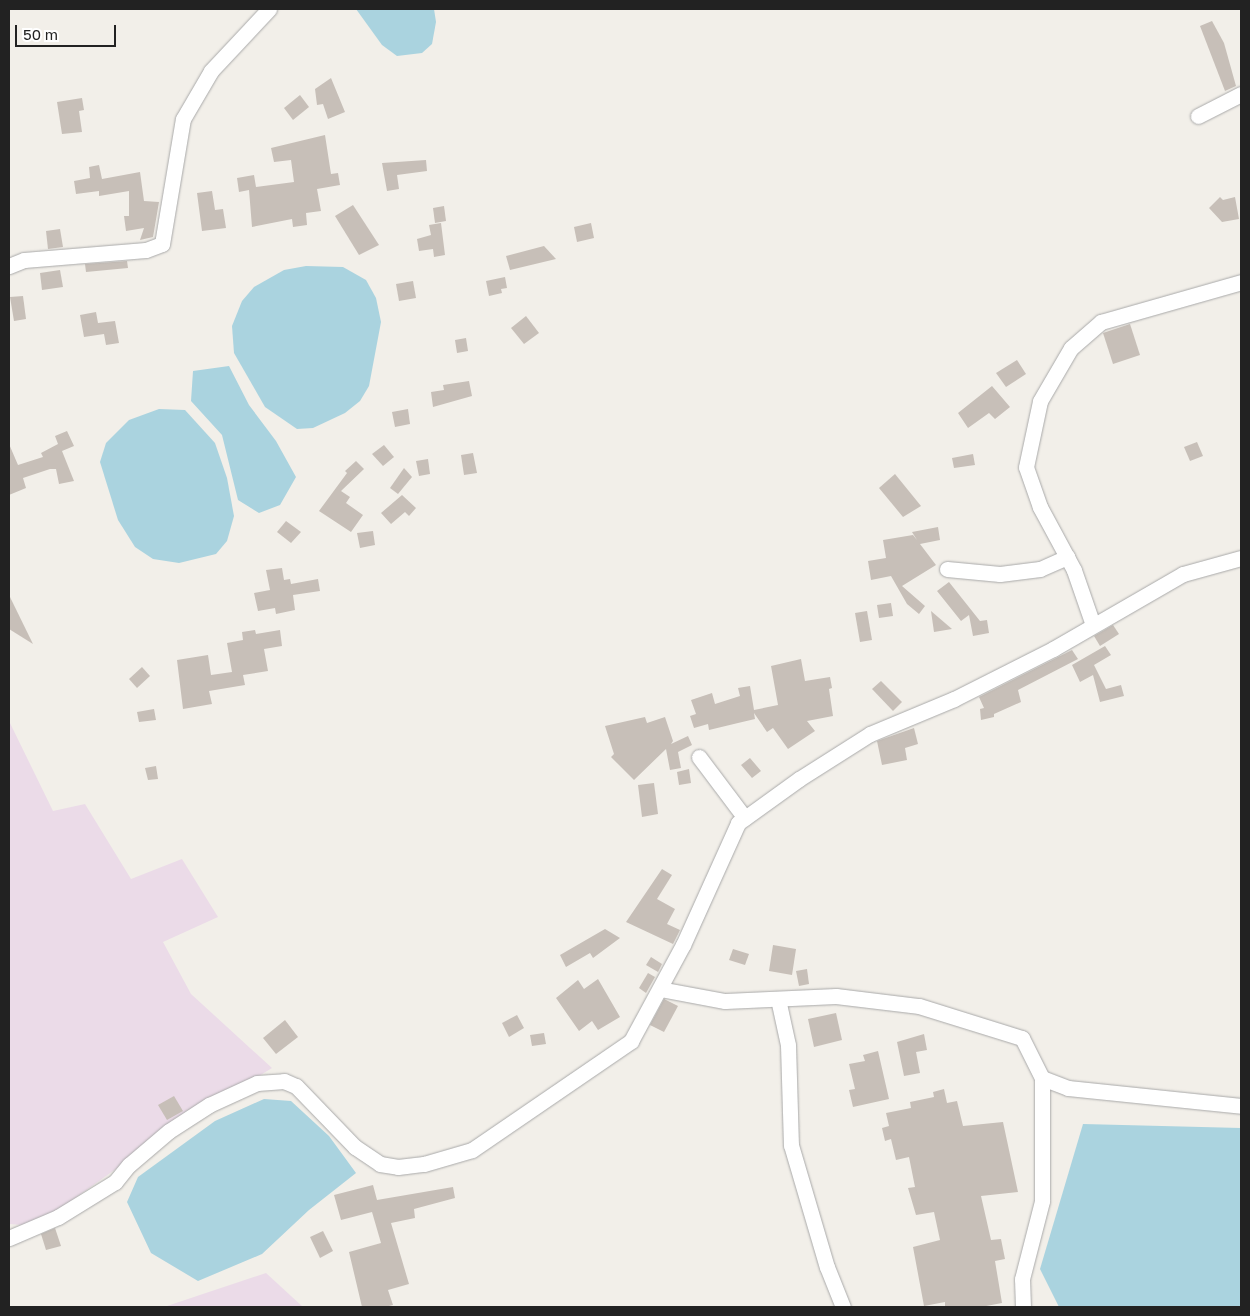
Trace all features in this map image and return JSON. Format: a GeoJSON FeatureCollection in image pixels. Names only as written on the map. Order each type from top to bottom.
{"type":"FeatureCollection","features":[{"type":"Feature","properties":{"kind":"street"},"geometry":{"type":"LineString","coordinates":[[9,266],[24,260],[146,250],[162,244],[183,119],[211,71],[269,9]]}},
{"type":"Feature","properties":{"kind":"street"},"geometry":{"type":"LineString","coordinates":[[1198,116],[1241,94]]}},
{"type":"Feature","properties":{"kind":"street"},"geometry":{"type":"LineString","coordinates":[[1093,625],[1067,557],[1040,507],[1026,467],[1040,400],[1070,348],[1101,322],[1241,282]]}},
{"type":"Feature","properties":{"kind":"street"},"geometry":{"type":"LineString","coordinates":[[946,569],[1000,574],[1040,569],[1067,557]]}},
{"type":"Feature","properties":{"kind":"street"},"geometry":{"type":"LineString","coordinates":[[9,1238],[58,1216],[115,1182],[129,1165],[169,1131],[209,1105],[257,1083],[284,1081],[296,1086],[355,1147],[380,1164],[398,1167],[424,1164],[472,1150],[632,1041],[683,946],[738,823],[799,778],[870,734],[954,699],[1053,649],[1184,574],[1241,558]]}},
{"type":"Feature","properties":{"kind":"street"},"geometry":{"type":"LineString","coordinates":[[699,757],[745,818]]}},
{"type":"Feature","properties":{"kind":"street"},"geometry":{"type":"LineString","coordinates":[[660,988],[725,1001],[836,996],[919,1006],[1022,1038],[1042,1078],[1042,1200],[1022,1279],[1023,1307]]}},
{"type":"Feature","properties":{"kind":"street"},"geometry":{"type":"LineString","coordinates":[[778,999],[788,1045],[791,1145],[827,1267],[843,1307]]}},
{"type":"Feature","properties":{"kind":"street"},"geometry":{"type":"LineString","coordinates":[[1042,1078],[1068,1088],[1241,1106]]}},
{"type":"Feature","properties":{"kind":"shaded area"},"geometry":{"type":"Polygon","coordinates":[[[9,721],[53,811],[85,804],[131,879],[182,859],[218,917],[163,942],[191,994],[272,1068],[169,1131],[36,1226],[9,1224],[9,721]]]}},
{"type":"Feature","properties":{"kind":"shaded area"},"geometry":{"type":"Polygon","coordinates":[[[266,1273],[303,1307],[164,1307],[266,1273]]]}},
{"type":"Feature","properties":{"kind":"water"},"geometry":{"type":"Polygon","coordinates":[[[356,9],[434,9],[436,22],[432,44],[422,53],[397,56],[382,45],[356,9]]]}},
{"type":"Feature","properties":{"kind":"water"},"geometry":{"type":"Polygon","coordinates":[[[306,266],[343,267],[366,280],[376,298],[381,322],[369,386],[360,401],[345,413],[313,428],[297,429],[265,407],[234,353],[232,326],[242,301],[254,287],[284,270],[306,266]]]}},
{"type":"Feature","properties":{"kind":"water"},"geometry":{"type":"Polygon","coordinates":[[[229,366],[249,405],[276,441],[296,477],[280,505],[259,513],[238,500],[222,435],[191,401],[193,371],[229,366]]]}},
{"type":"Feature","properties":{"kind":"water"},"geometry":{"type":"Polygon","coordinates":[[[159,409],[185,410],[215,443],[227,478],[234,516],[227,541],[216,554],[179,563],[153,559],[135,547],[118,520],[100,462],[106,443],[129,420],[159,409]]]}},
{"type":"Feature","properties":{"kind":"water"},"geometry":{"type":"Polygon","coordinates":[[[264,1099],[291,1101],[329,1136],[356,1173],[309,1210],[262,1254],[198,1281],[151,1253],[127,1202],[138,1177],[215,1121],[264,1099]]]}},
{"type":"Feature","properties":{"kind":"water"},"geometry":{"type":"Polygon","coordinates":[[[1083,1124],[1241,1128],[1241,1307],[1059,1307],[1040,1269],[1083,1124]]]}},
{"type":"Feature","properties":{"kind":"building"},"geometry":{"type":"Polygon","coordinates":[[[1212,21],[1224,43],[1236,86],[1225,91],[1200,26],[1212,21]]]}},
{"type":"Feature","properties":{"kind":"building"},"geometry":{"type":"Polygon","coordinates":[[[331,78],[345,112],[328,119],[323,104],[317,105],[315,89],[331,78]]]}},
{"type":"Feature","properties":{"kind":"building"},"geometry":{"type":"Polygon","coordinates":[[[300,95],[309,107],[293,120],[284,108],[300,95]]]}},
{"type":"Feature","properties":{"kind":"building"},"geometry":{"type":"Polygon","coordinates":[[[82,98],[84,110],[79,111],[82,132],[62,134],[57,102],[82,98]]]}},
{"type":"Feature","properties":{"kind":"building"},"geometry":{"type":"Polygon","coordinates":[[[325,135],[331,174],[338,173],[340,185],[317,189],[321,211],[306,213],[307,225],[293,227],[292,219],[252,227],[249,190],[239,192],[237,178],[254,175],[256,187],[294,182],[291,160],[274,162],[271,148],[325,135]]]}},
{"type":"Feature","properties":{"kind":"building"},"geometry":{"type":"Polygon","coordinates":[[[426,160],[427,171],[397,175],[399,189],[387,191],[382,163],[426,160]]]}},
{"type":"Feature","properties":{"kind":"building"},"geometry":{"type":"Polygon","coordinates":[[[99,165],[102,179],[140,172],[144,201],[159,202],[153,237],[140,240],[144,228],[126,231],[124,216],[129,216],[129,191],[99,196],[99,191],[76,194],[74,181],[90,178],[89,167],[99,165]]]}},
{"type":"Feature","properties":{"kind":"building"},"geometry":{"type":"Polygon","coordinates":[[[212,191],[215,210],[223,209],[226,228],[202,231],[197,193],[212,191]]]}},
{"type":"Feature","properties":{"kind":"building"},"geometry":{"type":"Polygon","coordinates":[[[1220,197],[1223,200],[1235,197],[1239,219],[1222,222],[1209,208],[1220,197]]]}},
{"type":"Feature","properties":{"kind":"building"},"geometry":{"type":"Polygon","coordinates":[[[353,205],[379,245],[359,255],[335,216],[353,205]]]}},
{"type":"Feature","properties":{"kind":"building"},"geometry":{"type":"Polygon","coordinates":[[[444,206],[446,221],[435,223],[433,208],[444,206]]]}},
{"type":"Feature","properties":{"kind":"building"},"geometry":{"type":"Polygon","coordinates":[[[441,223],[445,255],[434,257],[433,249],[419,251],[417,239],[431,235],[429,225],[441,223]]]}},
{"type":"Feature","properties":{"kind":"building"},"geometry":{"type":"Polygon","coordinates":[[[591,223],[594,238],[577,242],[574,227],[591,223]]]}},
{"type":"Feature","properties":{"kind":"building"},"geometry":{"type":"Polygon","coordinates":[[[60,229],[63,247],[48,249],[46,231],[60,229]]]}},
{"type":"Feature","properties":{"kind":"building"},"geometry":{"type":"Polygon","coordinates":[[[544,246],[556,259],[510,270],[506,256],[544,246]]]}},
{"type":"Feature","properties":{"kind":"building"},"geometry":{"type":"Polygon","coordinates":[[[127,261],[128,268],[86,272],[85,264],[127,261]]]}},
{"type":"Feature","properties":{"kind":"building"},"geometry":{"type":"Polygon","coordinates":[[[60,270],[63,287],[42,290],[40,273],[60,270]]]}},
{"type":"Feature","properties":{"kind":"building"},"geometry":{"type":"Polygon","coordinates":[[[505,277],[507,288],[501,289],[502,293],[489,296],[486,281],[505,277]]]}},
{"type":"Feature","properties":{"kind":"building"},"geometry":{"type":"Polygon","coordinates":[[[413,281],[416,298],[399,301],[396,284],[413,281]]]}},
{"type":"Feature","properties":{"kind":"building"},"geometry":{"type":"Polygon","coordinates":[[[23,296],[26,319],[14,321],[10,297],[23,296]]]}},
{"type":"Feature","properties":{"kind":"building"},"geometry":{"type":"Polygon","coordinates":[[[96,312],[98,323],[115,321],[119,343],[106,345],[104,334],[84,337],[80,315],[96,312]]]}},
{"type":"Feature","properties":{"kind":"building"},"geometry":{"type":"Polygon","coordinates":[[[526,316],[539,333],[524,344],[511,328],[526,316]]]}},
{"type":"Feature","properties":{"kind":"building"},"geometry":{"type":"Polygon","coordinates":[[[1130,324],[1140,355],[1113,364],[1103,333],[1130,324]]]}},
{"type":"Feature","properties":{"kind":"building"},"geometry":{"type":"Polygon","coordinates":[[[466,338],[468,351],[457,353],[455,340],[466,338]]]}},
{"type":"Feature","properties":{"kind":"building"},"geometry":{"type":"Polygon","coordinates":[[[1017,360],[1026,374],[1006,387],[996,373],[1017,360]]]}},
{"type":"Feature","properties":{"kind":"building"},"geometry":{"type":"Polygon","coordinates":[[[469,381],[472,396],[433,407],[431,392],[444,390],[443,385],[469,381]]]}},
{"type":"Feature","properties":{"kind":"building"},"geometry":{"type":"Polygon","coordinates":[[[992,386],[1010,407],[995,419],[989,413],[968,428],[958,413],[992,386]]]}},
{"type":"Feature","properties":{"kind":"building"},"geometry":{"type":"Polygon","coordinates":[[[408,409],[410,424],[395,427],[392,412],[408,409]]]}},
{"type":"Feature","properties":{"kind":"building"},"geometry":{"type":"Polygon","coordinates":[[[67,431],[74,446],[62,451],[74,481],[59,484],[56,469],[50,469],[23,478],[26,488],[9,495],[9,444],[18,465],[43,457],[41,453],[58,444],[55,436],[67,431]]]}},
{"type":"Feature","properties":{"kind":"building"},"geometry":{"type":"Polygon","coordinates":[[[1197,442],[1203,456],[1190,461],[1184,447],[1197,442]]]}},
{"type":"Feature","properties":{"kind":"building"},"geometry":{"type":"Polygon","coordinates":[[[384,445],[394,457],[383,466],[372,454],[384,445]]]}},
{"type":"Feature","properties":{"kind":"building"},"geometry":{"type":"Polygon","coordinates":[[[473,453],[477,473],[464,475],[461,455],[473,453]]]}},
{"type":"Feature","properties":{"kind":"building"},"geometry":{"type":"Polygon","coordinates":[[[973,454],[975,465],[954,468],[952,458],[973,454]]]}},
{"type":"Feature","properties":{"kind":"building"},"geometry":{"type":"Polygon","coordinates":[[[428,459],[430,474],[419,476],[416,461],[428,459]]]}},
{"type":"Feature","properties":{"kind":"building"},"geometry":{"type":"Polygon","coordinates":[[[356,461],[364,469],[341,491],[350,497],[346,503],[363,515],[351,532],[319,511],[347,473],[345,471],[356,461]]]}},
{"type":"Feature","properties":{"kind":"building"},"geometry":{"type":"Polygon","coordinates":[[[404,468],[412,477],[398,494],[390,488],[404,468]]]}},
{"type":"Feature","properties":{"kind":"building"},"geometry":{"type":"Polygon","coordinates":[[[895,474],[921,506],[903,517],[879,488],[895,474]]]}},
{"type":"Feature","properties":{"kind":"building"},"geometry":{"type":"Polygon","coordinates":[[[402,495],[416,508],[409,516],[405,512],[391,524],[381,513],[402,495]]]}},
{"type":"Feature","properties":{"kind":"building"},"geometry":{"type":"Polygon","coordinates":[[[286,521],[301,532],[291,543],[277,532],[286,521]]]}},
{"type":"Feature","properties":{"kind":"building"},"geometry":{"type":"Polygon","coordinates":[[[938,527],[940,540],[920,544],[936,565],[902,586],[925,606],[919,614],[907,604],[891,576],[871,580],[868,561],[886,558],[883,540],[913,535],[917,540],[912,532],[938,527]]]}},
{"type":"Feature","properties":{"kind":"building"},"geometry":{"type":"Polygon","coordinates":[[[373,531],[375,545],[360,548],[357,533],[373,531]]]}},
{"type":"Feature","properties":{"kind":"building"},"geometry":{"type":"Polygon","coordinates":[[[282,568],[284,580],[290,579],[291,584],[318,579],[320,591],[293,595],[295,610],[276,614],[275,608],[258,611],[254,593],[270,590],[266,570],[282,568]]]}},
{"type":"Feature","properties":{"kind":"building"},"geometry":{"type":"Polygon","coordinates":[[[949,582],[980,621],[987,620],[989,633],[973,636],[969,615],[961,621],[937,591],[949,582]]]}},
{"type":"Feature","properties":{"kind":"building"},"geometry":{"type":"Polygon","coordinates":[[[9,595],[33,644],[9,629],[9,595]]]}},
{"type":"Feature","properties":{"kind":"building"},"geometry":{"type":"Polygon","coordinates":[[[891,603],[893,616],[879,618],[877,605],[891,603]]]}},
{"type":"Feature","properties":{"kind":"building"},"geometry":{"type":"Polygon","coordinates":[[[867,611],[872,640],[860,642],[855,613],[867,611]]]}},
{"type":"Feature","properties":{"kind":"building"},"geometry":{"type":"Polygon","coordinates":[[[931,611],[952,629],[934,632],[931,611]]]}},
{"type":"Feature","properties":{"kind":"building"},"geometry":{"type":"Polygon","coordinates":[[[1113,625],[1119,634],[1100,646],[1094,636],[1113,625]]]}},
{"type":"Feature","properties":{"kind":"building"},"geometry":{"type":"Polygon","coordinates":[[[255,630],[256,634],[280,630],[282,646],[264,649],[268,671],[243,675],[245,685],[209,691],[212,704],[183,709],[177,660],[208,655],[211,675],[232,672],[227,643],[243,640],[242,632],[255,630]]]}},
{"type":"Feature","properties":{"kind":"building"},"geometry":{"type":"Polygon","coordinates":[[[1105,646],[1111,655],[1094,665],[1106,689],[1121,685],[1124,696],[1100,702],[1093,675],[1080,682],[1072,665],[1105,646]]]}},
{"type":"Feature","properties":{"kind":"building"},"geometry":{"type":"Polygon","coordinates":[[[1072,650],[1078,659],[1018,690],[1021,702],[994,714],[994,717],[981,720],[980,709],[984,708],[979,697],[1072,650]]]}},
{"type":"Feature","properties":{"kind":"building"},"geometry":{"type":"Polygon","coordinates":[[[801,659],[805,681],[830,677],[832,688],[829,689],[833,716],[807,721],[815,731],[788,749],[773,728],[767,732],[754,713],[755,719],[709,730],[708,724],[694,728],[690,716],[696,714],[691,700],[712,693],[715,704],[740,696],[738,688],[750,686],[754,710],[778,705],[771,666],[801,659]]]}},
{"type":"Feature","properties":{"kind":"building"},"geometry":{"type":"Polygon","coordinates":[[[142,667],[150,676],[137,688],[129,679],[142,667]]]}},
{"type":"Feature","properties":{"kind":"building"},"geometry":{"type":"Polygon","coordinates":[[[881,681],[902,702],[893,711],[872,689],[881,681]]]}},
{"type":"Feature","properties":{"kind":"building"},"geometry":{"type":"Polygon","coordinates":[[[154,709],[156,720],[139,722],[137,712],[154,709]]]}},
{"type":"Feature","properties":{"kind":"building"},"geometry":{"type":"Polygon","coordinates":[[[645,717],[647,723],[665,717],[673,741],[671,744],[688,736],[692,745],[678,752],[681,768],[670,770],[666,749],[634,780],[611,757],[614,754],[605,726],[645,717]]]}},
{"type":"Feature","properties":{"kind":"building"},"geometry":{"type":"Polygon","coordinates":[[[914,728],[918,744],[905,748],[907,760],[882,765],[877,741],[914,728]]]}},
{"type":"Feature","properties":{"kind":"building"},"geometry":{"type":"Polygon","coordinates":[[[750,758],[761,771],[752,778],[741,765],[750,758]]]}},
{"type":"Feature","properties":{"kind":"building"},"geometry":{"type":"Polygon","coordinates":[[[156,766],[158,779],[148,780],[145,768],[156,766]]]}},
{"type":"Feature","properties":{"kind":"building"},"geometry":{"type":"Polygon","coordinates":[[[689,769],[691,783],[679,785],[677,772],[689,769]]]}},
{"type":"Feature","properties":{"kind":"building"},"geometry":{"type":"Polygon","coordinates":[[[654,783],[658,814],[642,817],[638,785],[654,783]]]}},
{"type":"Feature","properties":{"kind":"building"},"geometry":{"type":"Polygon","coordinates":[[[662,869],[672,875],[657,899],[675,909],[667,924],[680,930],[673,944],[626,922],[662,869]]]}},
{"type":"Feature","properties":{"kind":"building"},"geometry":{"type":"Polygon","coordinates":[[[605,929],[620,938],[593,958],[590,953],[566,967],[560,955],[605,929]]]}},
{"type":"Feature","properties":{"kind":"building"},"geometry":{"type":"Polygon","coordinates":[[[773,945],[796,949],[792,975],[769,971],[773,945]]]}},
{"type":"Feature","properties":{"kind":"building"},"geometry":{"type":"Polygon","coordinates":[[[733,949],[749,954],[745,965],[729,960],[733,949]]]}},
{"type":"Feature","properties":{"kind":"building"},"geometry":{"type":"Polygon","coordinates":[[[651,957],[662,964],[658,972],[646,965],[651,957]]]}},
{"type":"Feature","properties":{"kind":"building"},"geometry":{"type":"Polygon","coordinates":[[[807,969],[809,984],[799,986],[796,971],[807,969]]]}},
{"type":"Feature","properties":{"kind":"building"},"geometry":{"type":"Polygon","coordinates":[[[648,973],[655,977],[646,993],[639,988],[648,973]]]}},
{"type":"Feature","properties":{"kind":"building"},"geometry":{"type":"Polygon","coordinates":[[[598,979],[620,1017],[598,1030],[592,1021],[579,1031],[556,998],[578,980],[584,989],[598,979]]]}},
{"type":"Feature","properties":{"kind":"building"},"geometry":{"type":"Polygon","coordinates":[[[664,999],[678,1006],[664,1032],[650,1025],[664,999]]]}},
{"type":"Feature","properties":{"kind":"building"},"geometry":{"type":"Polygon","coordinates":[[[836,1013],[842,1040],[814,1047],[808,1019],[836,1013]]]}},
{"type":"Feature","properties":{"kind":"building"},"geometry":{"type":"Polygon","coordinates":[[[517,1015],[524,1028],[509,1037],[502,1023],[517,1015]]]}},
{"type":"Feature","properties":{"kind":"building"},"geometry":{"type":"Polygon","coordinates":[[[285,1020],[298,1037],[276,1054],[263,1038],[285,1020]]]}},
{"type":"Feature","properties":{"kind":"building"},"geometry":{"type":"Polygon","coordinates":[[[544,1033],[546,1044],[532,1046],[530,1035],[544,1033]]]}},
{"type":"Feature","properties":{"kind":"building"},"geometry":{"type":"Polygon","coordinates":[[[924,1034],[927,1050],[916,1052],[920,1073],[904,1076],[897,1042],[924,1034]]]}},
{"type":"Feature","properties":{"kind":"building"},"geometry":{"type":"Polygon","coordinates":[[[878,1051],[889,1099],[853,1107],[849,1090],[855,1089],[849,1064],[865,1061],[863,1055],[878,1051]]]}},
{"type":"Feature","properties":{"kind":"building"},"geometry":{"type":"Polygon","coordinates":[[[944,1089],[947,1103],[957,1101],[963,1126],[1003,1122],[1018,1192],[981,1196],[991,1240],[1001,1239],[1005,1259],[995,1261],[1002,1303],[981,1307],[945,1307],[945,1302],[924,1306],[913,1247],[940,1240],[934,1212],[916,1215],[908,1188],[915,1187],[909,1157],[896,1160],[891,1139],[885,1141],[882,1128],[889,1126],[886,1113],[911,1108],[910,1102],[934,1097],[933,1092],[944,1089]]]}},
{"type":"Feature","properties":{"kind":"building"},"geometry":{"type":"Polygon","coordinates":[[[174,1096],[183,1111],[167,1120],[158,1105],[174,1096]]]}},
{"type":"Feature","properties":{"kind":"building"},"geometry":{"type":"Polygon","coordinates":[[[373,1185],[377,1200],[453,1187],[455,1198],[414,1209],[415,1218],[391,1223],[409,1284],[388,1290],[393,1305],[385,1307],[362,1307],[349,1252],[381,1243],[372,1212],[341,1220],[334,1195],[373,1185]]]}},
{"type":"Feature","properties":{"kind":"building"},"geometry":{"type":"Polygon","coordinates":[[[55,1228],[61,1246],[46,1250],[41,1234],[55,1228]]]}},
{"type":"Feature","properties":{"kind":"building"},"geometry":{"type":"Polygon","coordinates":[[[323,1231],[333,1251],[320,1258],[310,1237],[323,1231]]]}}]}
